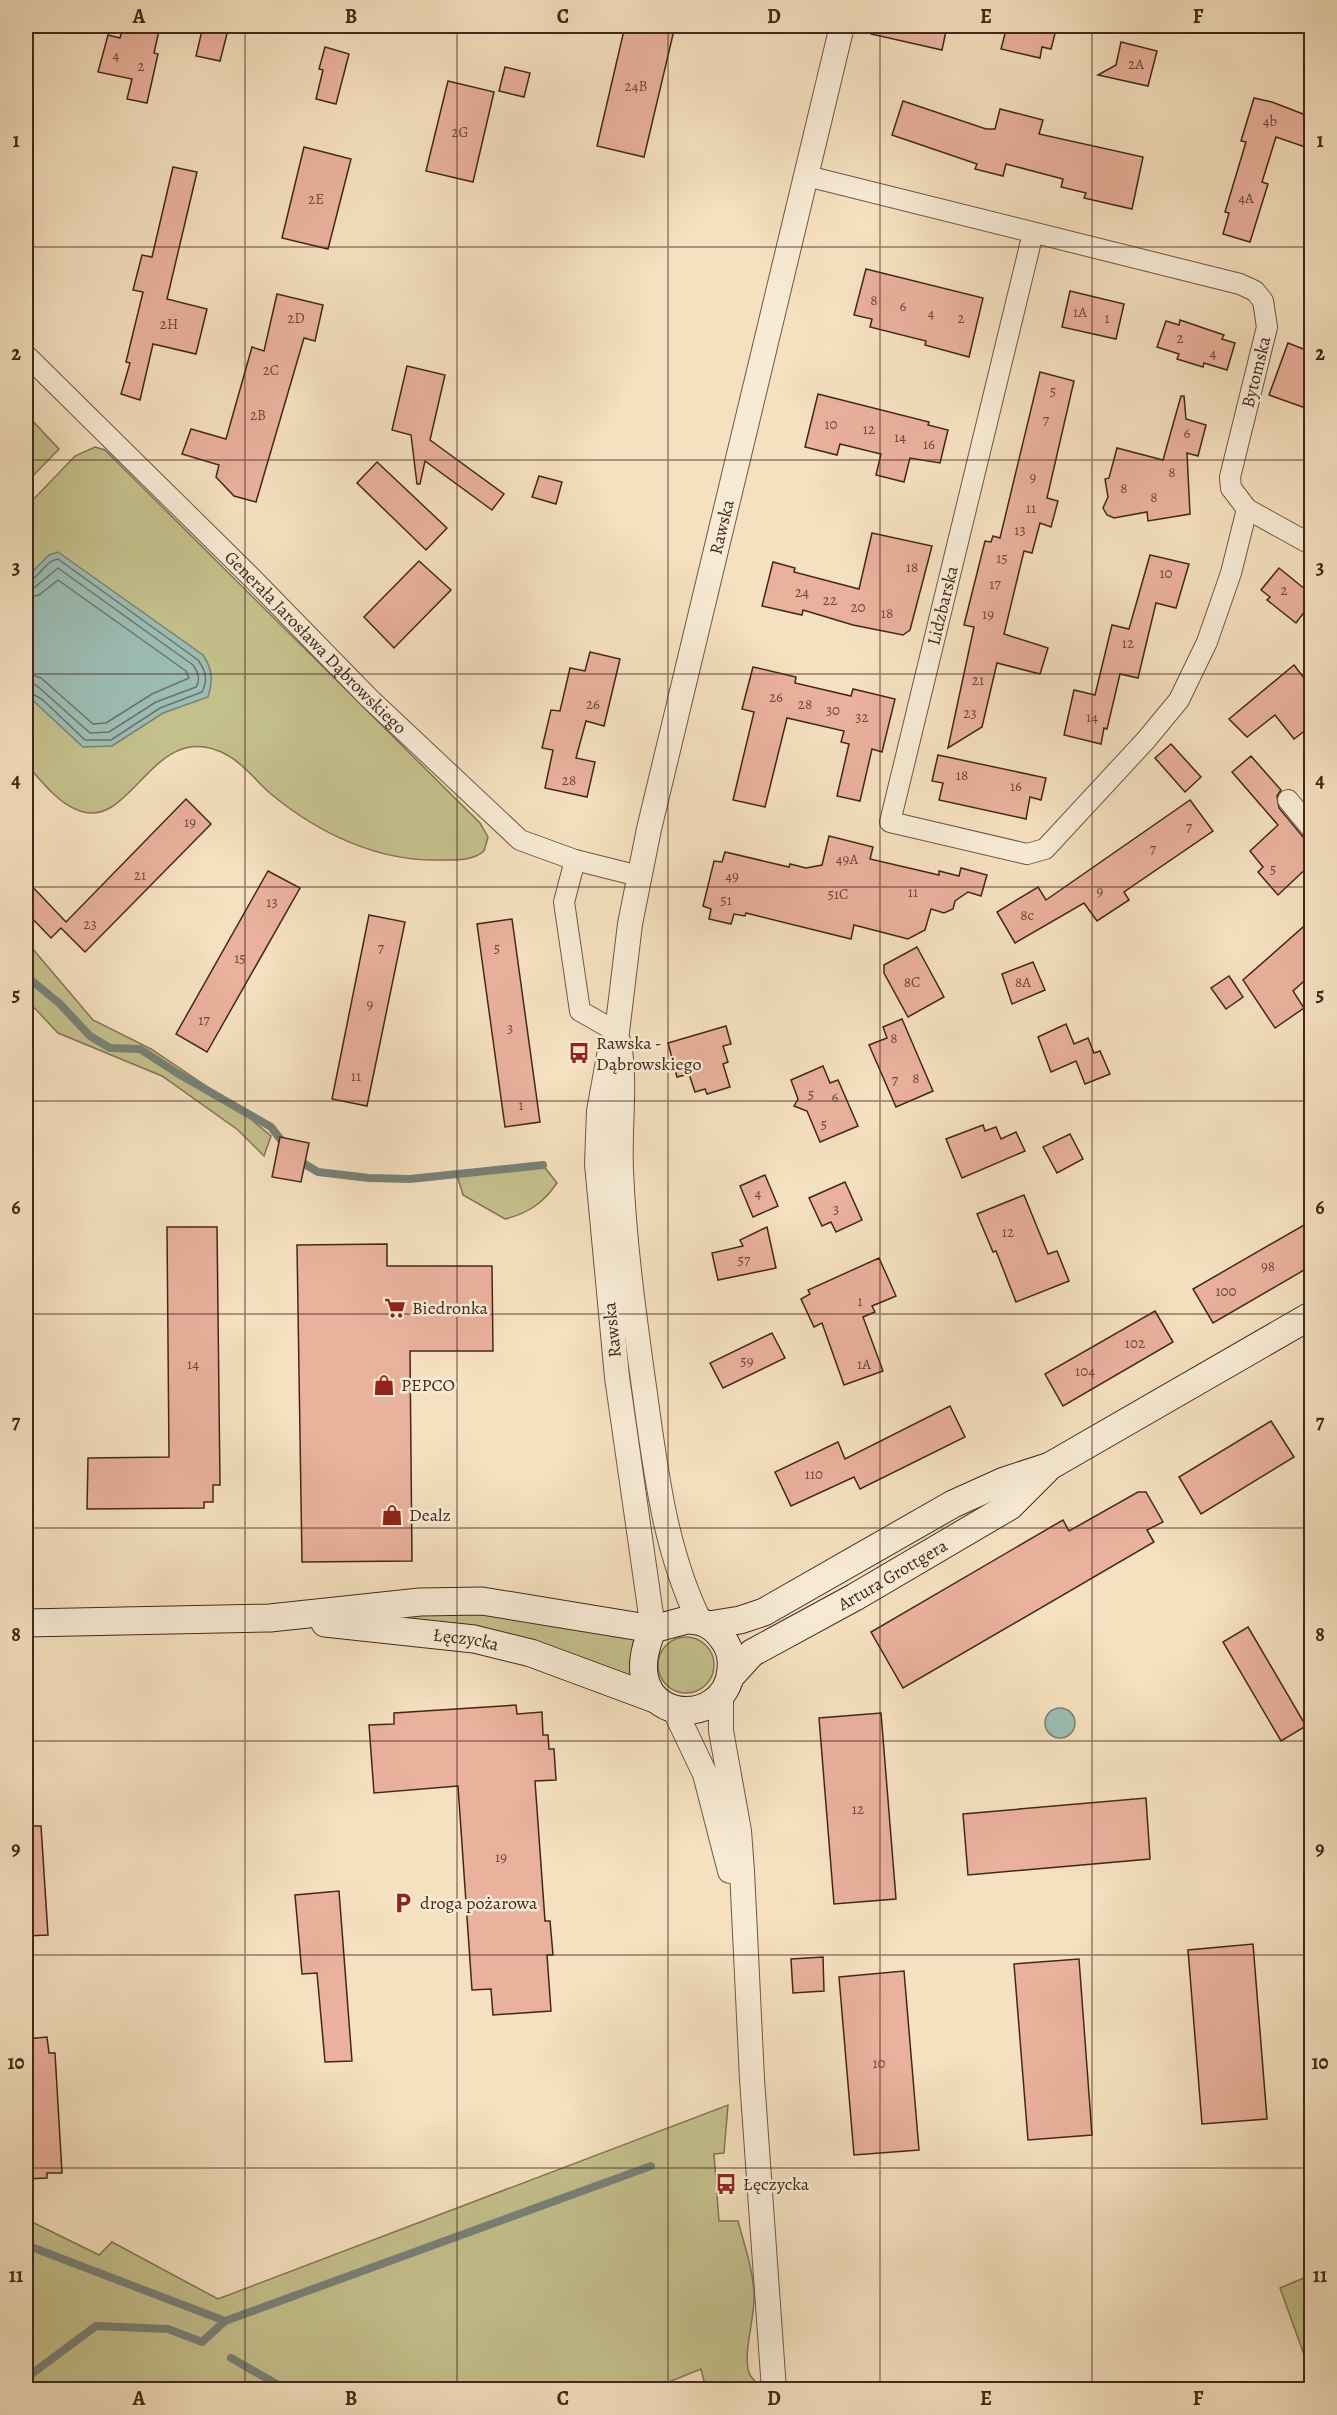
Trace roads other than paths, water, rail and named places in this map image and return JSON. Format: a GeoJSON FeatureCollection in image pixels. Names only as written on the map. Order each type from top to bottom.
{"type":"FeatureCollection","features":[{"type":"Feature","properties":{"kind":"main road","name":"Artura Grottgera"},"geometry":{"type":"LineString","coordinates":[[704,1622],[740,1620],[775,1607],[953,1504],[1004,1480],[1050,1466],[1311,1315]]}},
{"type":"Feature","properties":{"kind":"main road","name":"Artura Grottgera"},"geometry":{"type":"LineString","coordinates":[[726,1685],[752,1653],[855,1597],[1010,1506],[1050,1466]]}},
{"type":"Feature","properties":{"kind":"main road","name":"Łęczycka"},"geometry":{"type":"LineString","coordinates":[[26,1623],[270,1618],[420,1602],[482,1601],[652,1629]]}},
{"type":"Feature","properties":{"kind":"main road","name":"Łęczycka"},"geometry":{"type":"LineString","coordinates":[[270,1618],[474,1639],[531,1653],[665,1704]]}},
{"type":"Feature","properties":{"kind":"main road"},"geometry":{"type":"LineString","coordinates":[[679,1622],[704,1622],[720,1634],[728,1646],[732,1661],[726,1685],[700,1709],[665,1704],[645,1685],[643,1671],[645,1645],[652,1629],[679,1622]]}},
{"type":"Feature","properties":{"kind":"street","name":"Rawska"},"geometry":{"type":"LineString","coordinates":[[652,1629],[620,1406],[597,1175],[599,1111],[609,1056],[617,1032],[628,933],[639,876],[842,26]]}},
{"type":"Feature","properties":{"kind":"street","name":"Bytomska"},"geometry":{"type":"LineString","coordinates":[[807,176],[1240,284],[1255,291],[1263,301],[1267,327],[1230,477],[1234,494],[1247,509]]}},
{"type":"Feature","properties":{"kind":"street","name":"Lidzbarska"},"geometry":{"type":"LineString","coordinates":[[1033,233],[890,822],[1027,854],[1045,849],[1146,740],[1179,700],[1195,671],[1228,583],[1247,509]]}},
{"type":"Feature","properties":{"kind":"street","name":"Generała Jarosława Dąbrowskiego"},"geometry":{"type":"LineString","coordinates":[[26,355],[254,580],[369,698],[520,840],[575,860],[639,876]]}},
{"type":"Feature","properties":{"kind":"street"},"geometry":{"type":"LineString","coordinates":[[1247,509],[1311,545]]}},
{"type":"Feature","properties":{"kind":"street"},"geometry":{"type":"LineString","coordinates":[[1288,800],[1311,829]]}},
{"type":"Feature","properties":{"kind":"street"},"geometry":{"type":"LineString","coordinates":[[575,860],[564,902],[580,1011],[617,1032]]}},
{"type":"Feature","properties":{"kind":"street","name":"Rawska"},"geometry":{"type":"LineString","coordinates":[[617,1032],[622,1058],[622,1199],[642,1377],[675,1560],[684,1589],[704,1622]]}},
{"type":"Feature","properties":{"kind":"street"},"geometry":{"type":"LineString","coordinates":[[726,1685],[723,1748],[739,1832],[742,1914],[774,2390]]}},
{"type":"Feature","properties":{"kind":"street"},"geometry":{"type":"LineString","coordinates":[[665,1704],[705,1774],[742,1914]]}},
{"type":"Feature","properties":{"kind":"water"},"geometry":{"type":"Polygon","coordinates":[[[58,552],[203,655],[211,675],[208,697],[163,713],[112,746],[83,747],[26,694],[26,578],[49,555],[58,552]]]}},
{"type":"Feature","properties":{"kind":"water"},"geometry":{"type":"Polygon","coordinates":[[[1060,1708],[1066,1709],[1074,1717],[1074,1729],[1066,1737],[1060,1738],[1054,1737],[1046,1729],[1045,1723],[1046,1717],[1054,1709],[1060,1708]]]}},
{"type":"Feature","properties":{"kind":"waterway"},"geometry":{"type":"LineString","coordinates":[[26,976],[59,1003],[90,1036],[110,1048],[140,1049],[271,1127],[285,1145]]}},
{"type":"Feature","properties":{"kind":"waterway"},"geometry":{"type":"LineString","coordinates":[[298,1160],[318,1172],[369,1178],[410,1179],[543,1165]]}},
{"type":"Feature","properties":{"kind":"waterway"},"geometry":{"type":"LineString","coordinates":[[26,2245],[225,2321],[651,2166]]}},
{"type":"Feature","properties":{"kind":"waterway"},"geometry":{"type":"LineString","coordinates":[[26,2378],[96,2326],[168,2329],[202,2342],[225,2321]]}},
{"type":"Feature","properties":{"kind":"waterway"},"geometry":{"type":"LineString","coordinates":[[231,2358],[287,2390]]}},
{"type":"Feature","properties":{"kind":"place","name":"Rawska - Dąbrowskiego"},"geometry":{"type":"Point","coordinates":[579,1053]}},
{"type":"Feature","properties":{"kind":"place","name":"Biedronka"},"geometry":{"type":"Point","coordinates":[395,1308]}},
{"type":"Feature","properties":{"kind":"place","name":"PEPCO"},"geometry":{"type":"Point","coordinates":[384,1385]}},
{"type":"Feature","properties":{"kind":"place","name":"Dealz"},"geometry":{"type":"Point","coordinates":[392,1515]}},
{"type":"Feature","properties":{"kind":"place","name":"droga pożarowa"},"geometry":{"type":"Point","coordinates":[403,1903]}},
{"type":"Feature","properties":{"kind":"place","name":"Łęczycka"},"geometry":{"type":"Point","coordinates":[726,2184]}}]}
